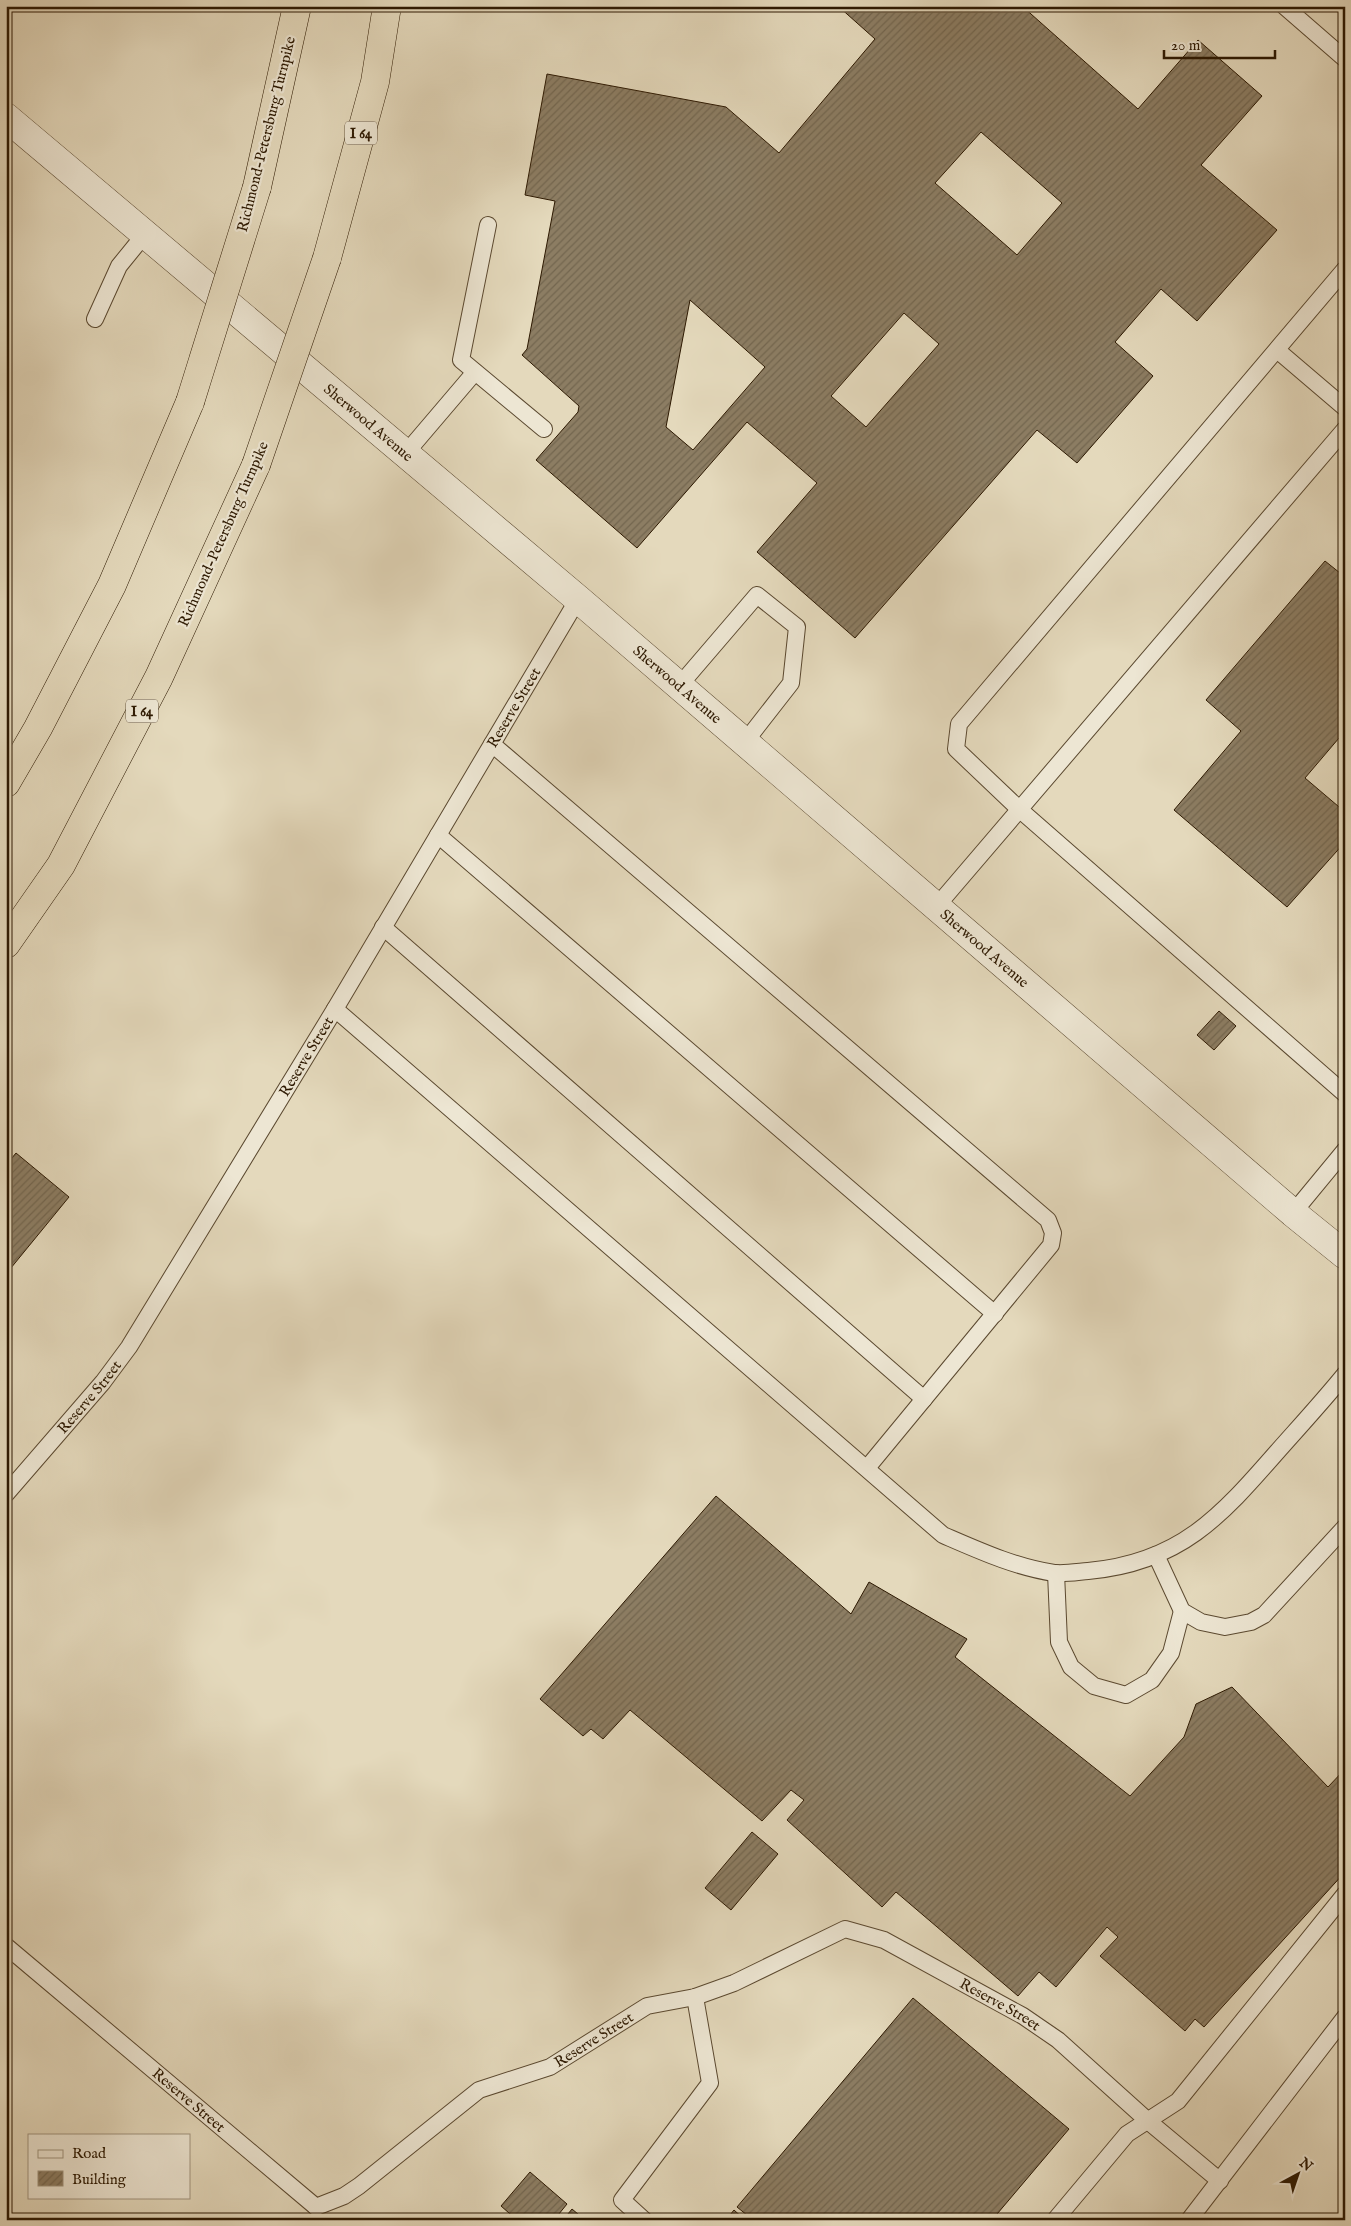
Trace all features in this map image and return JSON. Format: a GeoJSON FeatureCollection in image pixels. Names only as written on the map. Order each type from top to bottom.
{"type":"FeatureCollection","features":[{"type":"Feature","properties":{"kind":"highway","name":"Richmond-Petersburg Turnpike"},"geometry":{"type":"LineString","coordinates":[[6,783],[38,728],[112,585],[190,402],[256,187],[297,6]]}},
{"type":"Feature","properties":{"kind":"highway","name":"Richmond-Petersburg Turnpike"},"geometry":{"type":"LineString","coordinates":[[6,944],[61,865],[159,677],[256,465],[327,258],[375,82],[387,6]]}},
{"type":"Feature","properties":{"kind":"street","name":"Sherwood Avenue"},"geometry":{"type":"LineString","coordinates":[[6,116],[578,599],[1293,1214],[1345,1255]]}},
{"type":"Feature","properties":{"kind":"lane"},"geometry":{"type":"LineString","coordinates":[[1284,6],[1345,59]]}},
{"type":"Feature","properties":{"kind":"lane"},"geometry":{"type":"LineString","coordinates":[[488,225],[461,360],[544,429]]}},
{"type":"Feature","properties":{"kind":"lane"},"geometry":{"type":"LineString","coordinates":[[95,319],[119,266],[145,234]]}},
{"type":"Feature","properties":{"kind":"lane"},"geometry":{"type":"LineString","coordinates":[[1345,269],[960,724],[956,749],[1019,809],[1345,1094]]}},
{"type":"Feature","properties":{"kind":"lane"},"geometry":{"type":"LineString","coordinates":[[1277,350],[1345,408]]}},
{"type":"Feature","properties":{"kind":"lane"},"geometry":{"type":"LineString","coordinates":[[406,453],[475,372]]}},
{"type":"Feature","properties":{"kind":"lane"},"geometry":{"type":"LineString","coordinates":[[936,907],[1345,428]]}},
{"type":"Feature","properties":{"kind":"lane"},"geometry":{"type":"LineString","coordinates":[[679,686],[757,595],[798,627],[791,683],[744,742]]}},
{"type":"Feature","properties":{"kind":"lane","name":"Reserve Street"},"geometry":{"type":"LineString","coordinates":[[6,1494],[103,1382],[129,1347],[335,1009],[578,599]]}},
{"type":"Feature","properties":{"kind":"lane"},"geometry":{"type":"LineString","coordinates":[[492,744],[1048,1220],[1053,1233],[1051,1245],[867,1468]]}},
{"type":"Feature","properties":{"kind":"lane"},"geometry":{"type":"LineString","coordinates":[[438,835],[995,1314]]}},
{"type":"Feature","properties":{"kind":"lane"},"geometry":{"type":"LineString","coordinates":[[384,926],[924,1399]]}},
{"type":"Feature","properties":{"kind":"lane"},"geometry":{"type":"LineString","coordinates":[[335,1009],[943,1535],[1007,1563],[1056,1573],[1107,1569],[1173,1548],[1197,1534],[1231,1505],[1343,1381]]}},
{"type":"Feature","properties":{"kind":"lane"},"geometry":{"type":"LineString","coordinates":[[1293,1214],[1345,1150]]}},
{"type":"Feature","properties":{"kind":"lane"},"geometry":{"type":"LineString","coordinates":[[1156,1554],[1182,1611],[1201,1622],[1225,1627],[1251,1622],[1264,1614],[1345,1527]]}},
{"type":"Feature","properties":{"kind":"lane"},"geometry":{"type":"LineString","coordinates":[[1056,1573],[1059,1642],[1071,1667],[1094,1686],[1126,1695],[1152,1680],[1171,1653],[1182,1611]]}},
{"type":"Feature","properties":{"kind":"lane"},"geometry":{"type":"LineString","coordinates":[[1055,2220],[1127,2134],[1178,2101],[1345,1894]]}},
{"type":"Feature","properties":{"kind":"lane","name":"Reserve Street"},"geometry":{"type":"LineString","coordinates":[[6,1946],[316,2214],[359,2186],[480,2090],[550,2066],[646,2006],[695,1997],[734,1983],[845,1929],[884,1940],[1023,2016],[1058,2040],[1148,2121],[1220,2181]]}},
{"type":"Feature","properties":{"kind":"lane"},"geometry":{"type":"LineString","coordinates":[[644,2220],[622,2200],[710,2083],[695,1997]]}},
{"type":"Feature","properties":{"kind":"lane"},"geometry":{"type":"LineString","coordinates":[[1189,2220],[1345,2017]]}},
{"type":"Feature","properties":{"kind":"building"},"geometry":{"type":"Polygon","coordinates":[[[838,6],[1022,6],[1138,109],[1198,40],[1262,96],[1201,165],[1277,230],[1197,321],[1161,289],[1115,342],[1153,376],[1077,463],[1037,430],[855,638],[757,552],[817,483],[747,422],[637,548],[536,460],[578,412],[579,406],[522,355],[527,349],[555,201],[525,195],[547,74],[726,107],[779,153],[875,39],[838,6]],[[981,132],[935,183],[1017,255],[1062,203],[981,132]],[[690,300],[666,427],[693,450],[765,367],[690,300]],[[904,313],[831,396],[866,427],[939,344],[904,313]]]}},
{"type":"Feature","properties":{"kind":"building"},"geometry":{"type":"Polygon","coordinates":[[[1325,561],[1345,577],[1345,731],[1305,778],[1345,812],[1345,842],[1287,907],[1174,810],[1241,731],[1206,700],[1325,561]]]}},
{"type":"Feature","properties":{"kind":"building"},"geometry":{"type":"Polygon","coordinates":[[[1219,1011],[1236,1026],[1214,1050],[1197,1035],[1219,1011]]]}},
{"type":"Feature","properties":{"kind":"building"},"geometry":{"type":"Polygon","coordinates":[[[16,1153],[69,1197],[6,1274],[6,1165],[16,1153]]]}},
{"type":"Feature","properties":{"kind":"building"},"geometry":{"type":"Polygon","coordinates":[[[716,1496],[851,1614],[869,1582],[967,1639],[955,1657],[1130,1796],[1184,1737],[1196,1704],[1232,1687],[1328,1787],[1345,1769],[1345,1851],[1339,1858],[1345,1863],[1345,1872],[1204,2027],[1195,2019],[1185,2031],[1100,1956],[1118,1937],[1107,1927],[1056,1987],[1039,1972],[1018,1996],[896,1892],[882,1907],[787,1820],[804,1800],[791,1790],[762,1821],[630,1710],[603,1739],[591,1729],[583,1736],[540,1699],[716,1496]]]}},
{"type":"Feature","properties":{"kind":"building"},"geometry":{"type":"Polygon","coordinates":[[[752,1832],[778,1854],[731,1910],[705,1888],[752,1832]]]}},
{"type":"Feature","properties":{"kind":"building"},"geometry":{"type":"Polygon","coordinates":[[[913,1998],[1069,2129],[992,2220],[753,2220],[737,2207],[913,1998]]]}},
{"type":"Feature","properties":{"kind":"building"},"geometry":{"type":"Polygon","coordinates":[[[530,2172],[567,2204],[554,2220],[517,2220],[501,2206],[530,2172]]]}},
{"type":"Feature","properties":{"kind":"building"},"geometry":{"type":"Polygon","coordinates":[[[572,2209],[585,2220],[563,2220],[572,2209]]]}},
{"type":"Feature","properties":{"kind":"building"},"geometry":{"type":"Polygon","coordinates":[[[734,2210],[745,2220],[726,2220],[734,2210]]]}}]}
